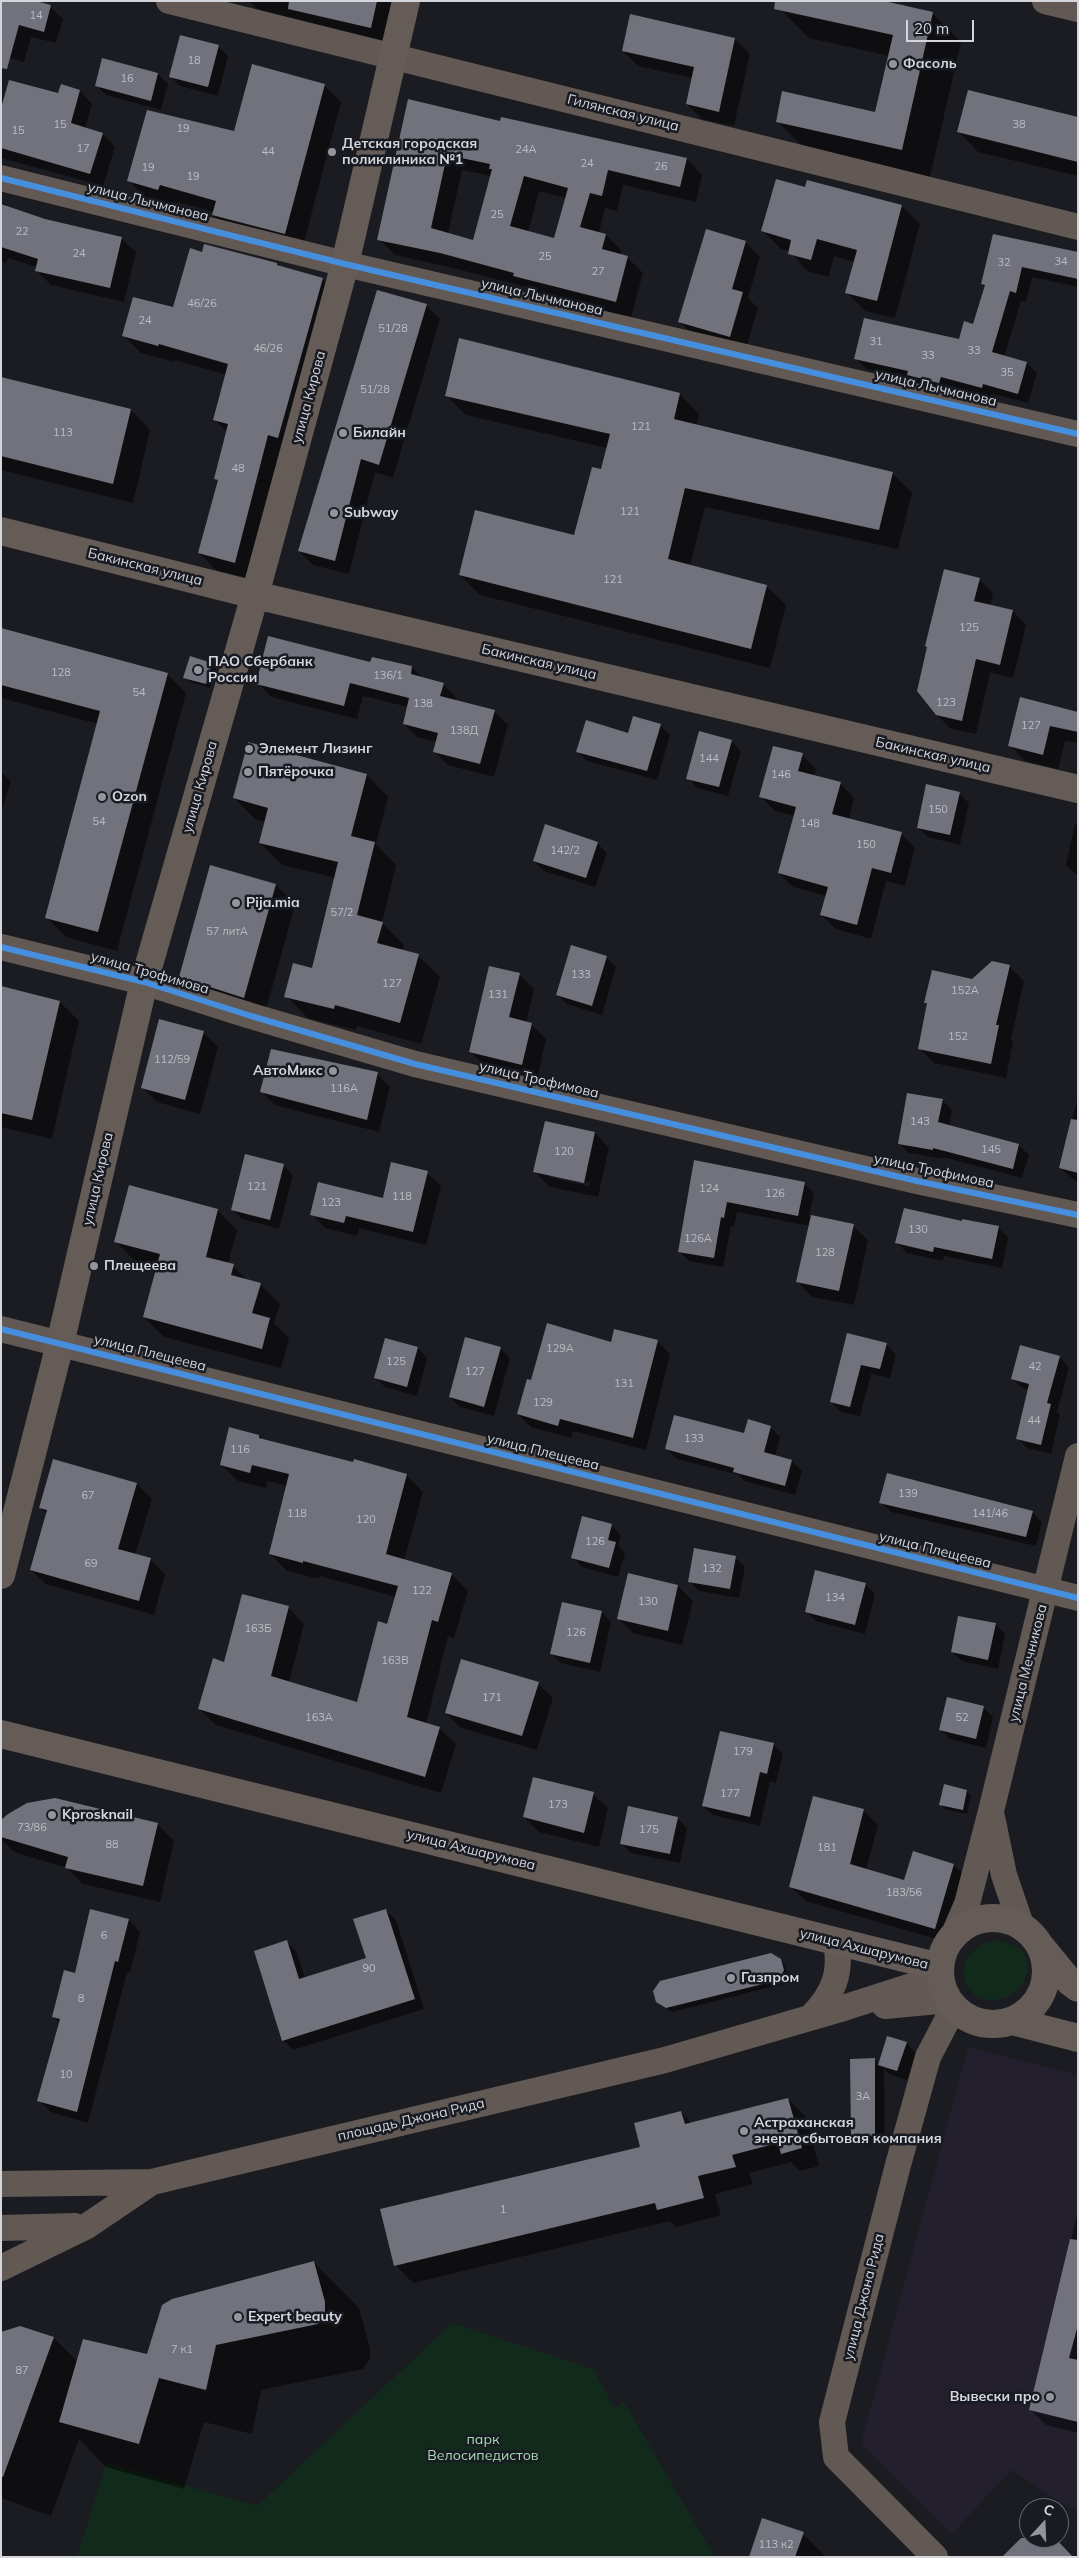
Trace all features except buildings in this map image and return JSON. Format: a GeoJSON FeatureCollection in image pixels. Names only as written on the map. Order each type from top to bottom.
{"type":"FeatureCollection","features":[{"type":"Feature","properties":{"kind":"main road","name":"улица Кирова"},"geometry":{"type":"LineString","coordinates":[[1,1575],[60,1344],[144,982],[255,595],[345,264],[406,1]]}},
{"type":"Feature","properties":{"kind":"main road","name":"Бакинская улица"},"geometry":{"type":"LineString","coordinates":[[1,531],[255,595],[1078,790]]}},
{"type":"Feature","properties":{"kind":"main road","name":"улица Ахшарумова"},"geometry":{"type":"LineString","coordinates":[[1,1734],[562,1872],[836,1942],[946,1988]]}},
{"type":"Feature","properties":{"kind":"main road"},"geometry":{"type":"LineString","coordinates":[[1040,1946],[1046,1963],[1046,1981],[1039,1998],[1028,2012],[1012,2021],[996,2024],[980,2022],[966,2016],[946,1988],[944,1950],[954,1934],[969,1924],[986,1918],[1004,1919],[1021,1925],[1032,1934],[1070,1982],[1078,1988]]}},
{"type":"Feature","properties":{"kind":"main road"},"geometry":{"type":"LineString","coordinates":[[1012,2021],[1078,2038]]}},
{"type":"Feature","properties":{"kind":"street","name":"Гилянская улица"},"geometry":{"type":"LineString","coordinates":[[169,1],[1078,227]]}},
{"type":"Feature","properties":{"kind":"street"},"geometry":{"type":"LineString","coordinates":[[1045,1],[1078,9]]}},
{"type":"Feature","properties":{"kind":"street","name":"улица Лычманова"},"geometry":{"type":"LineString","coordinates":[[1,178],[345,264],[1078,434]]}},
{"type":"Feature","properties":{"kind":"street","name":"улица Трофимова"},"geometry":{"type":"LineString","coordinates":[[1,947],[144,982],[414,1064],[917,1181],[1078,1215]]}},
{"type":"Feature","properties":{"kind":"street","name":"улица Плещеева"},"geometry":{"type":"LineString","coordinates":[[1,1330],[1078,1598]]}},
{"type":"Feature","properties":{"kind":"street","name":"улица Мечникова"},"geometry":{"type":"LineString","coordinates":[[954,1934],[967,1904],[1078,1456]]}},
{"type":"Feature","properties":{"kind":"street","name":"улица Мечникова"},"geometry":{"type":"LineString","coordinates":[[990,1811],[1004,1875],[1021,1925]]}},
{"type":"Feature","properties":{"kind":"street"},"geometry":{"type":"LineString","coordinates":[[812,2016],[831,1994],[836,1981],[839,1969],[836,1942]]}},
{"type":"Feature","properties":{"kind":"street","name":"площадь Джона Рида"},"geometry":{"type":"LineString","coordinates":[[1,2268],[87,2226],[152,2182],[665,2060],[812,2016],[946,1988]]}},
{"type":"Feature","properties":{"kind":"street","name":"улица Джона Рида"},"geometry":{"type":"LineString","coordinates":[[935,2557],[836,2457],[832,2422],[946,1988]]}},
{"type":"Feature","properties":{"kind":"street"},"geometry":{"type":"LineString","coordinates":[[1,2184],[152,2182]]}},
{"type":"Feature","properties":{"kind":"street"},"geometry":{"type":"LineString","coordinates":[[1,2228],[87,2226]]}},
{"type":"Feature","properties":{"kind":"shaded area"},"geometry":{"type":"Polygon","coordinates":[[[968,2047],[1078,2075],[1078,2513],[1069,2507],[1069,2498],[1055,2498],[1011,2470],[952,2534],[861,2444],[968,2047]]]}},
{"type":"Feature","properties":{"kind":"green space"},"geometry":{"type":"Polygon","coordinates":[[[999,1940],[1021,1949],[1027,1964],[1026,1977],[1019,1988],[1009,1996],[997,2000],[985,1999],[974,1994],[966,1983],[964,1966],[969,1956],[976,1949],[989,1942],[999,1940]]]}},
{"type":"Feature","properties":{"kind":"green space","name":"парк Велосипедистов"},"geometry":{"type":"Polygon","coordinates":[[[452,2323],[593,2369],[614,2407],[624,2402],[715,2557],[77,2557],[106,2463],[257,2506],[452,2323]]]}},
{"type":"Feature","properties":{"kind":"cycle path"},"geometry":{"type":"LineString","coordinates":[[1,178],[345,264],[1078,434]]}},
{"type":"Feature","properties":{"kind":"cycle path"},"geometry":{"type":"LineString","coordinates":[[1,947],[144,982],[251,1016],[415,1064],[917,1181],[1078,1215]]}},
{"type":"Feature","properties":{"kind":"cycle path"},"geometry":{"type":"LineString","coordinates":[[1,1329],[1078,1598]]}},
{"type":"Feature","properties":{"kind":"place","name":"Фасоль"},"geometry":{"type":"Point","coordinates":[893,64]}},
{"type":"Feature","properties":{"kind":"place","name":"Детская городская поликлиника №1"},"geometry":{"type":"Point","coordinates":[332,152]}},
{"type":"Feature","properties":{"kind":"place","name":"Билайн"},"geometry":{"type":"Point","coordinates":[343,433]}},
{"type":"Feature","properties":{"kind":"place","name":"Subway"},"geometry":{"type":"Point","coordinates":[334,513]}},
{"type":"Feature","properties":{"kind":"place","name":"ПАО Сбербанк России"},"geometry":{"type":"Point","coordinates":[198,670]}},
{"type":"Feature","properties":{"kind":"place","name":"Элемент Лизинг"},"geometry":{"type":"Point","coordinates":[249,749]}},
{"type":"Feature","properties":{"kind":"place","name":"Пятёрочка"},"geometry":{"type":"Point","coordinates":[248,772]}},
{"type":"Feature","properties":{"kind":"place","name":"Ozon"},"geometry":{"type":"Point","coordinates":[102,797]}},
{"type":"Feature","properties":{"kind":"place","name":"Pija.mia"},"geometry":{"type":"Point","coordinates":[236,903]}},
{"type":"Feature","properties":{"kind":"place","name":"АвтоМикс"},"geometry":{"type":"Point","coordinates":[333,1071]}},
{"type":"Feature","properties":{"kind":"place","name":"Плещеева"},"geometry":{"type":"Point","coordinates":[94,1266]}},
{"type":"Feature","properties":{"kind":"place","name":"Kprosknail"},"geometry":{"type":"Point","coordinates":[52,1815]}},
{"type":"Feature","properties":{"kind":"place","name":"Газпром"},"geometry":{"type":"Point","coordinates":[731,1978]}},
{"type":"Feature","properties":{"kind":"place","name":"Астраханская энергосбытовая компания"},"geometry":{"type":"Point","coordinates":[744,2131]}},
{"type":"Feature","properties":{"kind":"place","name":"Expert beauty"},"geometry":{"type":"Point","coordinates":[238,2317]}},
{"type":"Feature","properties":{"kind":"place","name":"Вывески про"},"geometry":{"type":"Point","coordinates":[1050,2397]}}]}
